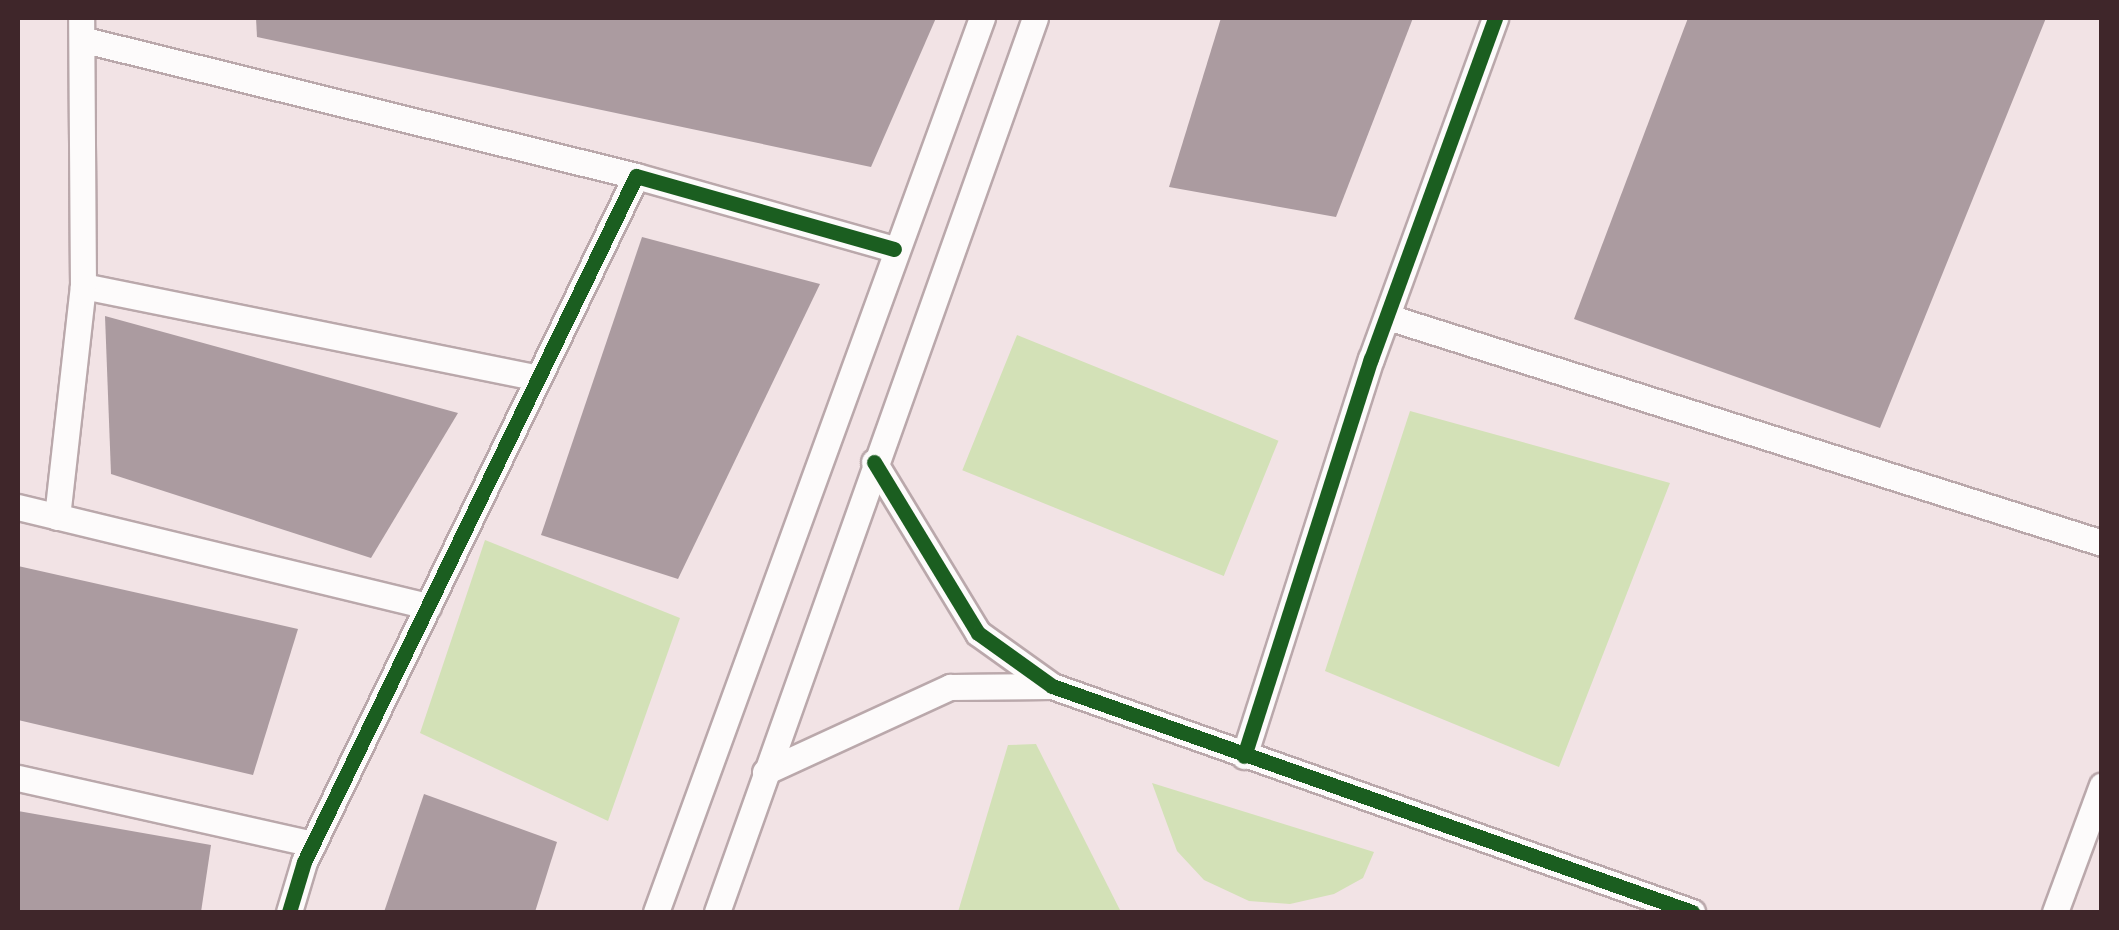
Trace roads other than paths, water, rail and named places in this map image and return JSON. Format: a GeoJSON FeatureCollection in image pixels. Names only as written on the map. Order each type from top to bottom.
{"type":"FeatureCollection","features":[{"type":"Feature","properties":{"kind":"street"},"geometry":{"type":"LineString","coordinates":[[656,912],[894,249],[982,18]]}},
{"type":"Feature","properties":{"kind":"street"},"geometry":{"type":"LineString","coordinates":[[717,912],[1034,18]]}},
{"type":"Feature","properties":{"kind":"street"},"geometry":{"type":"LineString","coordinates":[[1244,756],[1388,317],[1495,18]]}},
{"type":"Feature","properties":{"kind":"street"},"geometry":{"type":"LineString","coordinates":[[58,517],[83,286],[83,29],[894,249]]}},
{"type":"Feature","properties":{"kind":"street"},"geometry":{"type":"LineString","coordinates":[[290,912],[313,844],[636,176]]}},
{"type":"Feature","properties":{"kind":"street"},"geometry":{"type":"LineString","coordinates":[[83,286],[538,378]]}},
{"type":"Feature","properties":{"kind":"street"},"geometry":{"type":"LineString","coordinates":[[1388,317],[2102,543]]}},
{"type":"Feature","properties":{"kind":"street"},"geometry":{"type":"LineString","coordinates":[[874,462],[978,633],[1052,686],[1692,912]]}},
{"type":"Feature","properties":{"kind":"street"},"geometry":{"type":"LineString","coordinates":[[18,507],[428,606]]}},
{"type":"Feature","properties":{"kind":"street"},"geometry":{"type":"LineString","coordinates":[[765,772],[950,687],[1052,686]]}},
{"type":"Feature","properties":{"kind":"street"},"geometry":{"type":"LineString","coordinates":[[18,778],[313,844]]}},
{"type":"Feature","properties":{"kind":"street"},"geometry":{"type":"LineString","coordinates":[[2055,912],[2102,785]]}}]}
